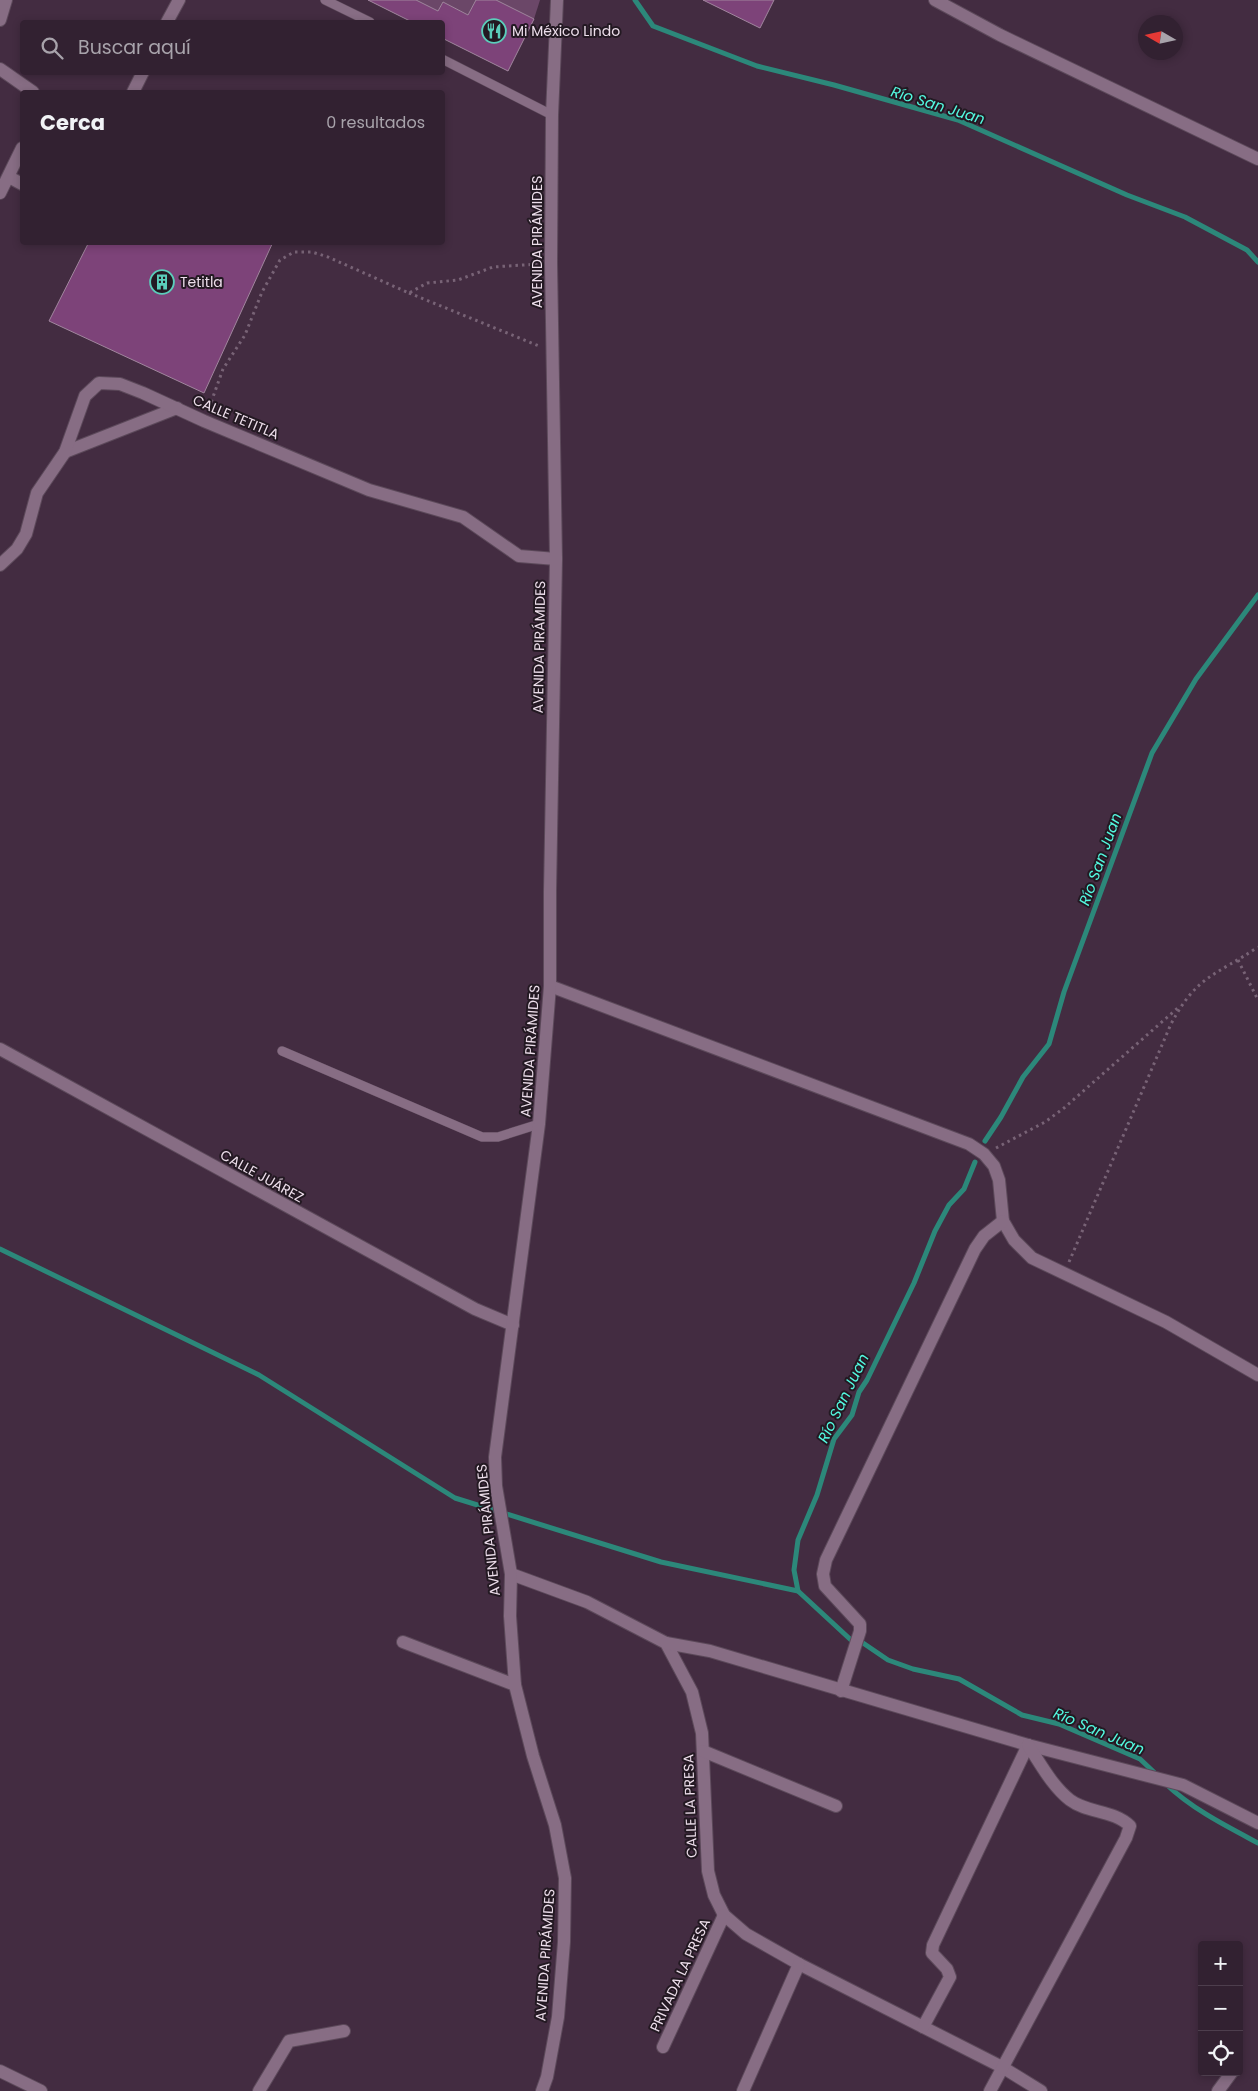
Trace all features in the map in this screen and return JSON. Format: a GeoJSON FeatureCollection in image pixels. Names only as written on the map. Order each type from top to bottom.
{"type":"FeatureCollection","features":[{"type":"Feature","properties":{"kind":"street"},"geometry":{"type":"LineString","coordinates":[[0,20],[6,0]]}},
{"type":"Feature","properties":{"kind":"street"},"geometry":{"type":"LineString","coordinates":[[169,20],[179,0]]}},
{"type":"Feature","properties":{"kind":"street","name":"AVENIDA PIRÁMIDES"},"geometry":{"type":"LineString","coordinates":[[542,2091],[547,2077],[558,2017],[564,1942],[565,1878],[555,1825],[533,1756],[515,1685],[510,1616],[510,1574],[496,1486],[495,1457],[539,1124],[550,986],[556,559],[551,350],[552,115],[557,0]]}},
{"type":"Feature","properties":{"kind":"street"},"geometry":{"type":"LineString","coordinates":[[935,0],[1000,35],[1258,159]]}},
{"type":"Feature","properties":{"kind":"street"},"geometry":{"type":"LineString","coordinates":[[0,69],[30,90]]}},
{"type":"Feature","properties":{"kind":"street"},"geometry":{"type":"LineString","coordinates":[[135,90],[142,75]]}},
{"type":"Feature","properties":{"kind":"street"},"geometry":{"type":"LineString","coordinates":[[0,193],[20,153]]}},
{"type":"Feature","properties":{"kind":"street"},"geometry":{"type":"LineString","coordinates":[[9,178],[20,183]]}},
{"type":"Feature","properties":{"kind":"street","name":"CALLE TETITLA"},"geometry":{"type":"LineString","coordinates":[[0,566],[17,549],[26,534],[37,493],[65,452],[85,396],[99,382],[120,384],[369,490],[463,517],[519,556],[556,559]]}},
{"type":"Feature","properties":{"kind":"street"},"geometry":{"type":"LineString","coordinates":[[65,452],[177,408]]}},
{"type":"Feature","properties":{"kind":"street"},"geometry":{"type":"LineString","coordinates":[[550,986],[957,1138],[984,1154],[994,1166],[999,1180],[1003,1221],[1014,1240],[1032,1258],[1166,1322],[1258,1375]]}},
{"type":"Feature","properties":{"kind":"street","name":"CALLE JUÁREZ"},"geometry":{"type":"LineString","coordinates":[[0,1049],[476,1309],[513,1325]]}},
{"type":"Feature","properties":{"kind":"street"},"geometry":{"type":"LineString","coordinates":[[841,1691],[860,1631],[860,1624],[825,1586],[823,1574],[826,1560],[975,1249],[984,1236],[1003,1221]]}},
{"type":"Feature","properties":{"kind":"street"},"geometry":{"type":"LineString","coordinates":[[510,1574],[587,1602],[666,1643],[710,1651],[841,1691],[1182,1786],[1258,1823]]}},
{"type":"Feature","properties":{"kind":"street"},"geometry":{"type":"LineString","coordinates":[[403,1642],[515,1685]]}},
{"type":"Feature","properties":{"kind":"street","name":"CALLE LA PRESA"},"geometry":{"type":"LineString","coordinates":[[666,1643],[692,1692],[702,1733],[708,1871],[714,1895],[724,1915],[746,1934],[799,1964],[1002,2068],[1041,2091]]}},
{"type":"Feature","properties":{"kind":"street"},"geometry":{"type":"LineString","coordinates":[[990,2091],[1126,1838],[1130,1826],[1121,1819],[1071,1800],[1052,1780],[1028,1744]]}},
{"type":"Feature","properties":{"kind":"street"},"geometry":{"type":"LineString","coordinates":[[923,2027],[950,1977],[947,1969],[932,1953],[932,1945],[1028,1744]]}},
{"type":"Feature","properties":{"kind":"street"},"geometry":{"type":"LineString","coordinates":[[703,1751],[836,1806]]}},
{"type":"Feature","properties":{"kind":"street","name":"PRIVADA LA PRESA"},"geometry":{"type":"LineString","coordinates":[[663,2047],[724,1915]]}},
{"type":"Feature","properties":{"kind":"street"},"geometry":{"type":"LineString","coordinates":[[743,2091],[799,1964]]}},
{"type":"Feature","properties":{"kind":"street"},"geometry":{"type":"LineString","coordinates":[[259,2091],[289,2041],[344,2031]]}},
{"type":"Feature","properties":{"kind":"street"},"geometry":{"type":"LineString","coordinates":[[0,2071],[41,2091]]}},
{"type":"Feature","properties":{"kind":"street"},"geometry":{"type":"LineString","coordinates":[[1218,2091],[1229,2076]]}},
{"type":"Feature","properties":{"kind":"lane"},"geometry":{"type":"LineString","coordinates":[[325,0],[366,20]]}},
{"type":"Feature","properties":{"kind":"lane"},"geometry":{"type":"LineString","coordinates":[[445,61],[552,115]]}},
{"type":"Feature","properties":{"kind":"lane"},"geometry":{"type":"LineString","coordinates":[[282,1051],[482,1137],[498,1137],[539,1124]]}},
{"type":"Feature","properties":{"kind":"path"},"geometry":{"type":"LineString","coordinates":[[204,421],[223,369],[245,335],[262,292],[280,260],[294,252],[312,252],[328,256],[409,293],[551,350]]}},
{"type":"Feature","properties":{"kind":"path"},"geometry":{"type":"LineString","coordinates":[[409,293],[427,283],[458,280],[493,267],[551,263]]}},
{"type":"Feature","properties":{"kind":"path"},"geometry":{"type":"LineString","coordinates":[[984,1154],[1022,1135],[1064,1108],[1182,1004],[1204,980],[1258,947]]}},
{"type":"Feature","properties":{"kind":"path"},"geometry":{"type":"LineString","coordinates":[[1238,960],[1258,1000]]}},
{"type":"Feature","properties":{"kind":"path"},"geometry":{"type":"LineString","coordinates":[[1064,1274],[1171,1024],[1182,1004]]}},
{"type":"Feature","properties":{"kind":"shaded area"},"geometry":{"type":"Polygon","coordinates":[[[416,0],[476,0],[468,15],[443,2],[438,11],[416,0]]]}},
{"type":"Feature","properties":{"kind":"shaded area"},"geometry":{"type":"Polygon","coordinates":[[[496,0],[540,0],[534,19],[496,0]]]}},
{"type":"Feature","properties":{"kind":"building","name":"Mi México Lindo"},"geometry":{"type":"Polygon","coordinates":[[[368,0],[416,0],[438,11],[443,2],[468,15],[476,0],[496,0],[534,19],[508,71],[445,40],[445,20],[408,20],[368,0]]]}},
{"type":"Feature","properties":{"kind":"building"},"geometry":{"type":"Polygon","coordinates":[[[703,0],[774,0],[760,28],[703,0]]]}},
{"type":"Feature","properties":{"kind":"building","name":"Tetitla"},"geometry":{"type":"Polygon","coordinates":[[[87,245],[272,245],[204,393],[49,321],[87,245]]]}},
{"type":"Feature","properties":{"kind":"waterway","name":"Río San Juan"},"geometry":{"type":"LineString","coordinates":[[635,0],[653,26],[757,66],[834,85],[958,120],[1127,195],[1185,217],[1247,250],[1258,262]]}},
{"type":"Feature","properties":{"kind":"waterway","name":"Río San Juan"},"geometry":{"type":"LineString","coordinates":[[985,1141],[1001,1117],[1023,1077],[1049,1044],[1064,992],[1152,753],[1196,679],[1258,595]]}},
{"type":"Feature","properties":{"kind":"waterway","name":"Río San Juan"},"geometry":{"type":"LineString","coordinates":[[851,1640],[798,1591],[794,1570],[798,1540],[817,1495],[834,1439],[852,1415],[859,1392],[867,1380],[914,1283],[935,1231],[949,1205],[964,1189],[975,1162]]}},
{"type":"Feature","properties":{"kind":"waterway"},"geometry":{"type":"LineString","coordinates":[[0,1249],[259,1375],[455,1498],[661,1562],[798,1591]]}},
{"type":"Feature","properties":{"kind":"waterway","name":"Río San Juan"},"geometry":{"type":"LineString","coordinates":[[863,1643],[888,1660],[913,1669],[959,1679],[1022,1715],[1059,1724],[1140,1759],[1157,1775]]}},
{"type":"Feature","properties":{"kind":"waterway","name":"Río San Juan"},"geometry":{"type":"LineString","coordinates":[[1166,1784],[1198,1809],[1258,1843]]}},
{"type":"Feature","properties":{"kind":"place","name":"Mi México Lindo"},"geometry":{"type":"Point","coordinates":[494,31]}},
{"type":"Feature","properties":{"kind":"place","name":"Tetitla"},"geometry":{"type":"Point","coordinates":[162,282]}}]}
